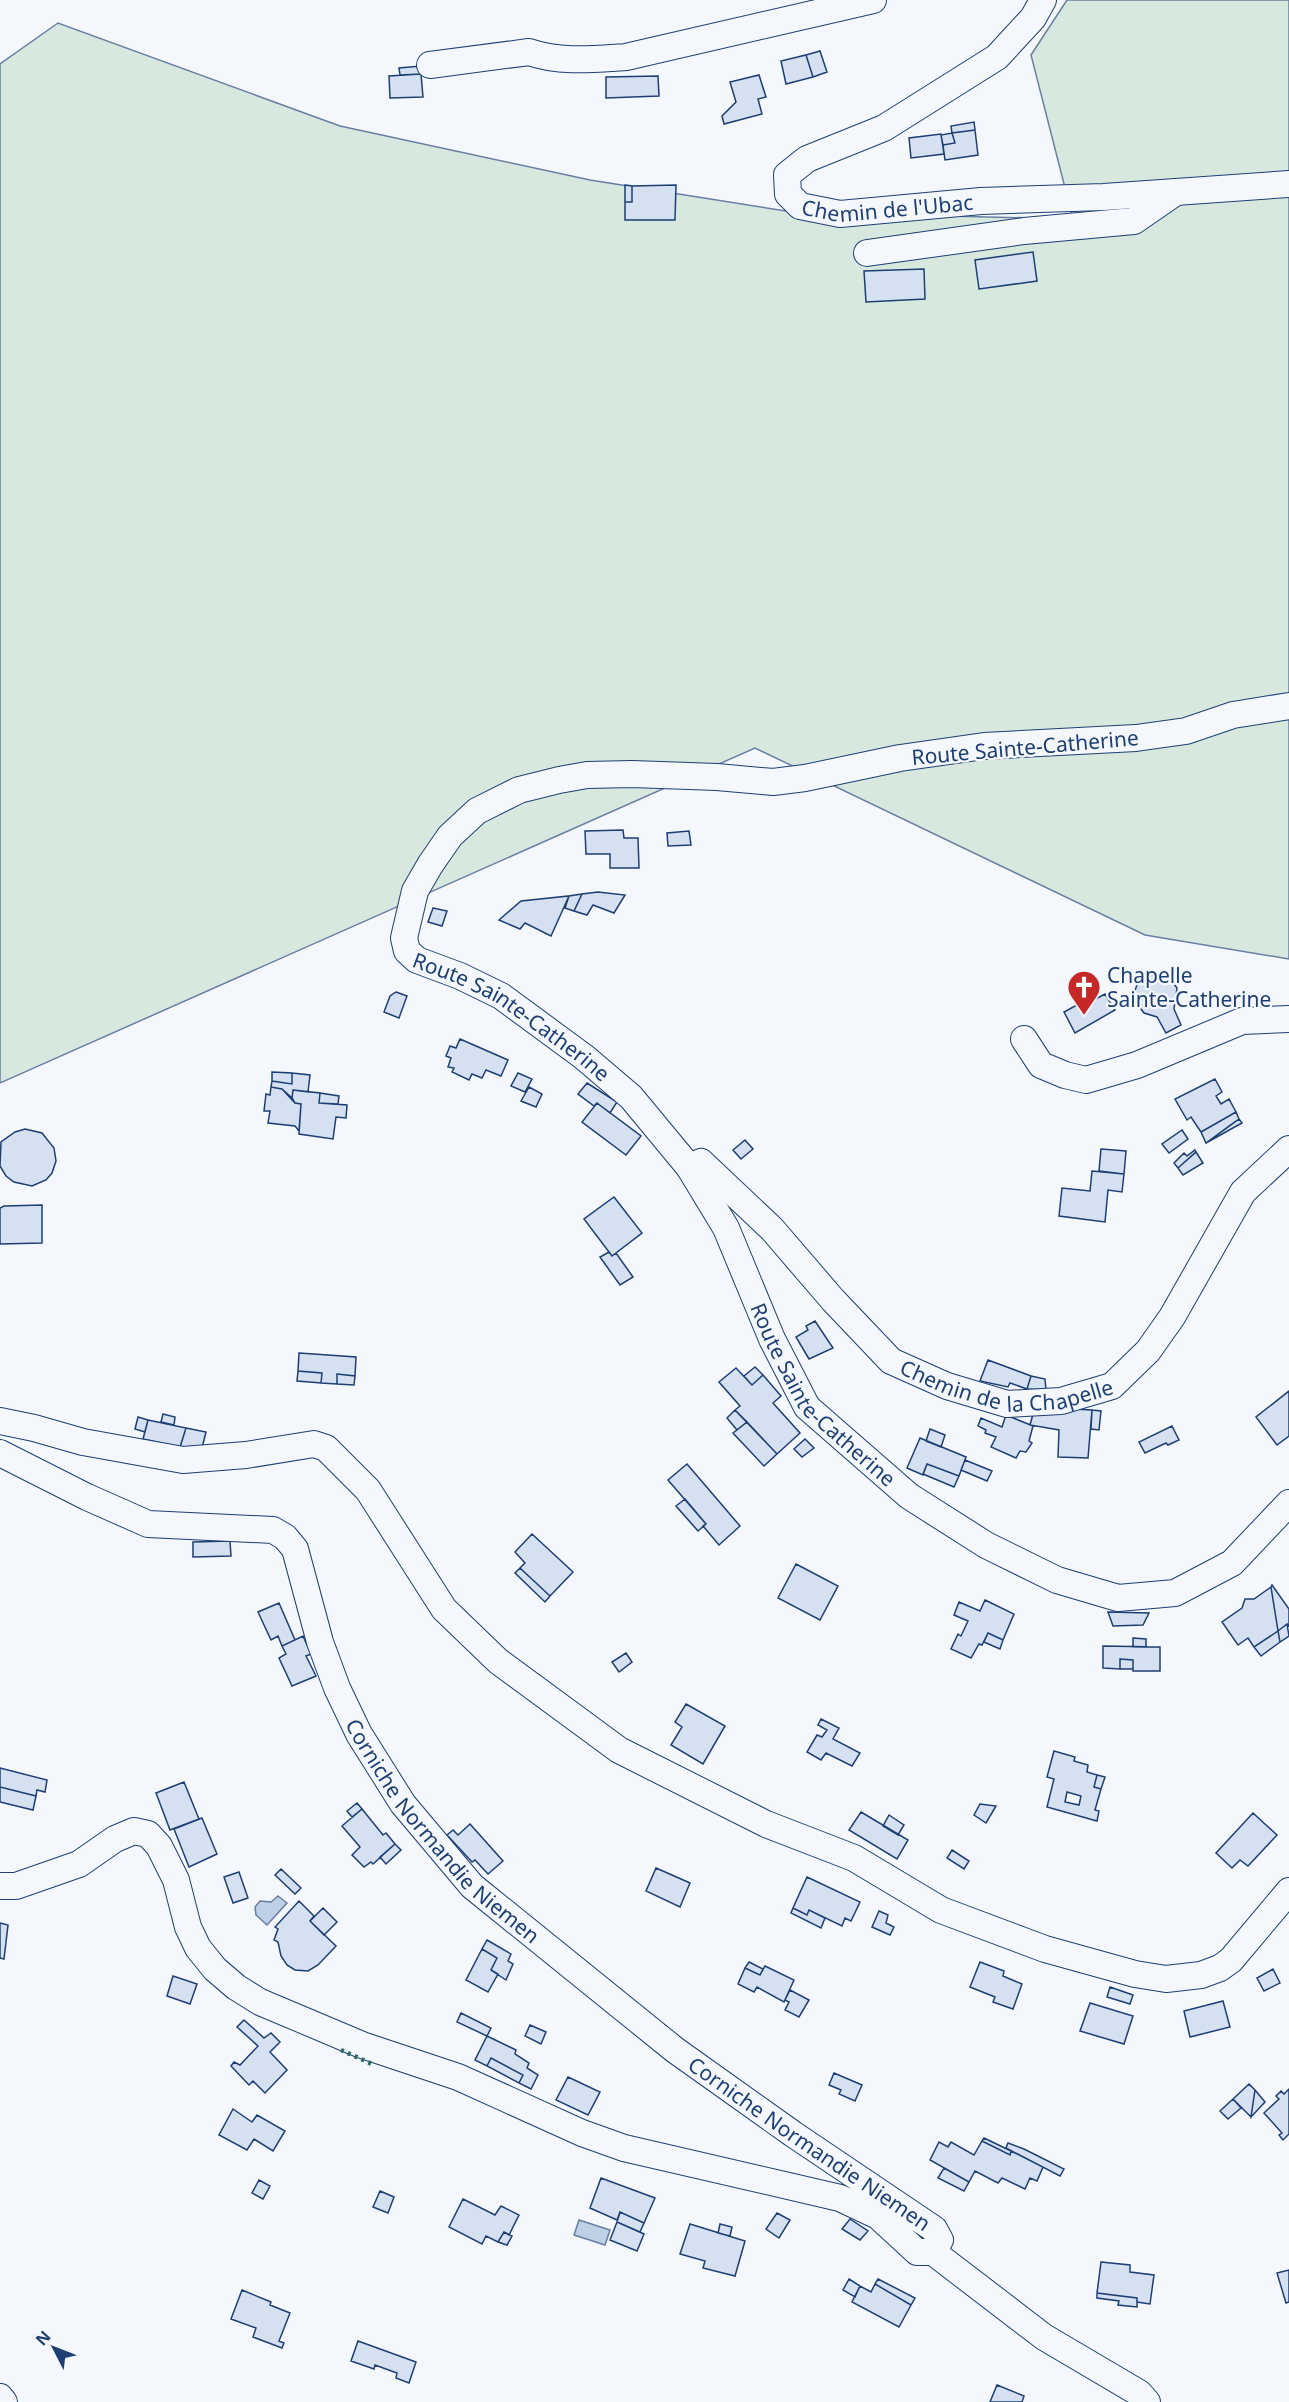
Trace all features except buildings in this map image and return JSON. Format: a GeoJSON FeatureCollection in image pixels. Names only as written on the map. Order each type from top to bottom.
{"type":"FeatureCollection","features":[{"type":"Feature","properties":{"kind":"street"},"geometry":{"type":"LineString","coordinates":[[430,65],[529,52],[544,57],[588,60],[626,57],[873,0]]}},
{"type":"Feature","properties":{"kind":"street","name":"Chemin de l'Ubac"},"geometry":{"type":"LineString","coordinates":[[1043,0],[1034,18],[997,57],[884,128],[807,159],[787,175],[788,194],[800,206],[840,214],[981,201],[1104,197],[1289,184]]}},
{"type":"Feature","properties":{"kind":"street"},"geometry":{"type":"LineString","coordinates":[[867,253],[1024,231],[1134,221],[1176,191]]}},
{"type":"Feature","properties":{"kind":"street","name":"Route Sainte-Catherine"},"geometry":{"type":"LineString","coordinates":[[1289,706],[1233,715],[1186,731],[1146,737],[984,746],[900,758],[805,778],[773,782],[717,777],[587,776],[519,790],[477,811],[450,836],[415,891],[404,938],[407,951],[417,960],[460,976],[501,996],[584,1057],[631,1097],[689,1167],[726,1228],[772,1339],[807,1407],[909,1496],[986,1545],[1057,1580],[1118,1598],[1175,1593],[1232,1563],[1289,1503]]}},
{"type":"Feature","properties":{"kind":"street"},"geometry":{"type":"LineString","coordinates":[[1024,1038],[1041,1065],[1065,1075],[1086,1080],[1137,1065],[1242,1021],[1289,1019]]}},
{"type":"Feature","properties":{"kind":"street","name":"Chemin de la Chapelle"},"geometry":{"type":"LineString","coordinates":[[689,1167],[701,1162],[772,1229],[833,1300],[891,1361],[947,1386],[1007,1404],[1061,1401],[1112,1386],[1148,1351],[1172,1317],[1243,1192],[1289,1149]]}},
{"type":"Feature","properties":{"kind":"street"},"geometry":{"type":"LineString","coordinates":[[0,1421],[83,1442],[183,1460],[246,1455],[314,1444],[326,1448],[368,1490],[404,1550],[444,1609],[498,1661],[619,1750],[766,1824],[854,1858],[941,1910],[1045,1949],[1135,1974],[1166,1979],[1201,1975],[1220,1968],[1231,1960],[1289,1891]]}},
{"type":"Feature","properties":{"kind":"street","name":"Corniche Normandie Niemen"},"geometry":{"type":"LineString","coordinates":[[0,1453],[87,1497],[148,1524],[273,1530],[285,1538],[295,1549],[320,1642],[337,1688],[359,1734],[403,1804],[466,1879],[675,2050],[793,2134],[934,2229],[939,2240],[933,2252],[916,2252],[878,2216],[840,2198],[624,2148],[582,2133],[458,2077],[362,2045],[260,2002],[236,1987],[215,1969],[198,1948],[188,1927],[176,1880],[159,1846],[148,1834],[134,1831],[115,1839],[79,1864],[16,1886],[0,1886]]}},
{"type":"Feature","properties":{"kind":"street"},"geometry":{"type":"LineString","coordinates":[[933,2252],[1044,2337],[1139,2393],[1148,2402]]}},
{"type":"Feature","properties":{"kind":"street"},"geometry":{"type":"LineString","coordinates":[[0,2397],[4,2402]]}},
{"type":"Feature","properties":{"kind":"shaded area"},"geometry":{"type":"Polygon","coordinates":[[[1067,0],[1289,0],[1289,959],[1145,935],[755,748],[0,1083],[0,64],[58,23],[340,126],[590,180],[792,212],[1073,219],[1031,55],[1067,0]]]}},
{"type":"Feature","properties":{"kind":"water"},"geometry":{"type":"Polygon","coordinates":[[[278,1896],[287,1903],[267,1925],[256,1915],[255,1907],[260,1901],[271,1902],[278,1896]]]}},
{"type":"Feature","properties":{"kind":"water"},"geometry":{"type":"Polygon","coordinates":[[[579,2220],[610,2230],[605,2245],[574,2235],[579,2220]]]}},
{"type":"Feature","properties":{"kind":"hedge"},"geometry":{"type":"LineString","coordinates":[[341,2050],[372,2064]]}},
{"type":"Feature","properties":{"kind":"place","name":"Chapelle Sainte-Catherine"},"geometry":{"type":"Point","coordinates":[1084,1016]}}]}
